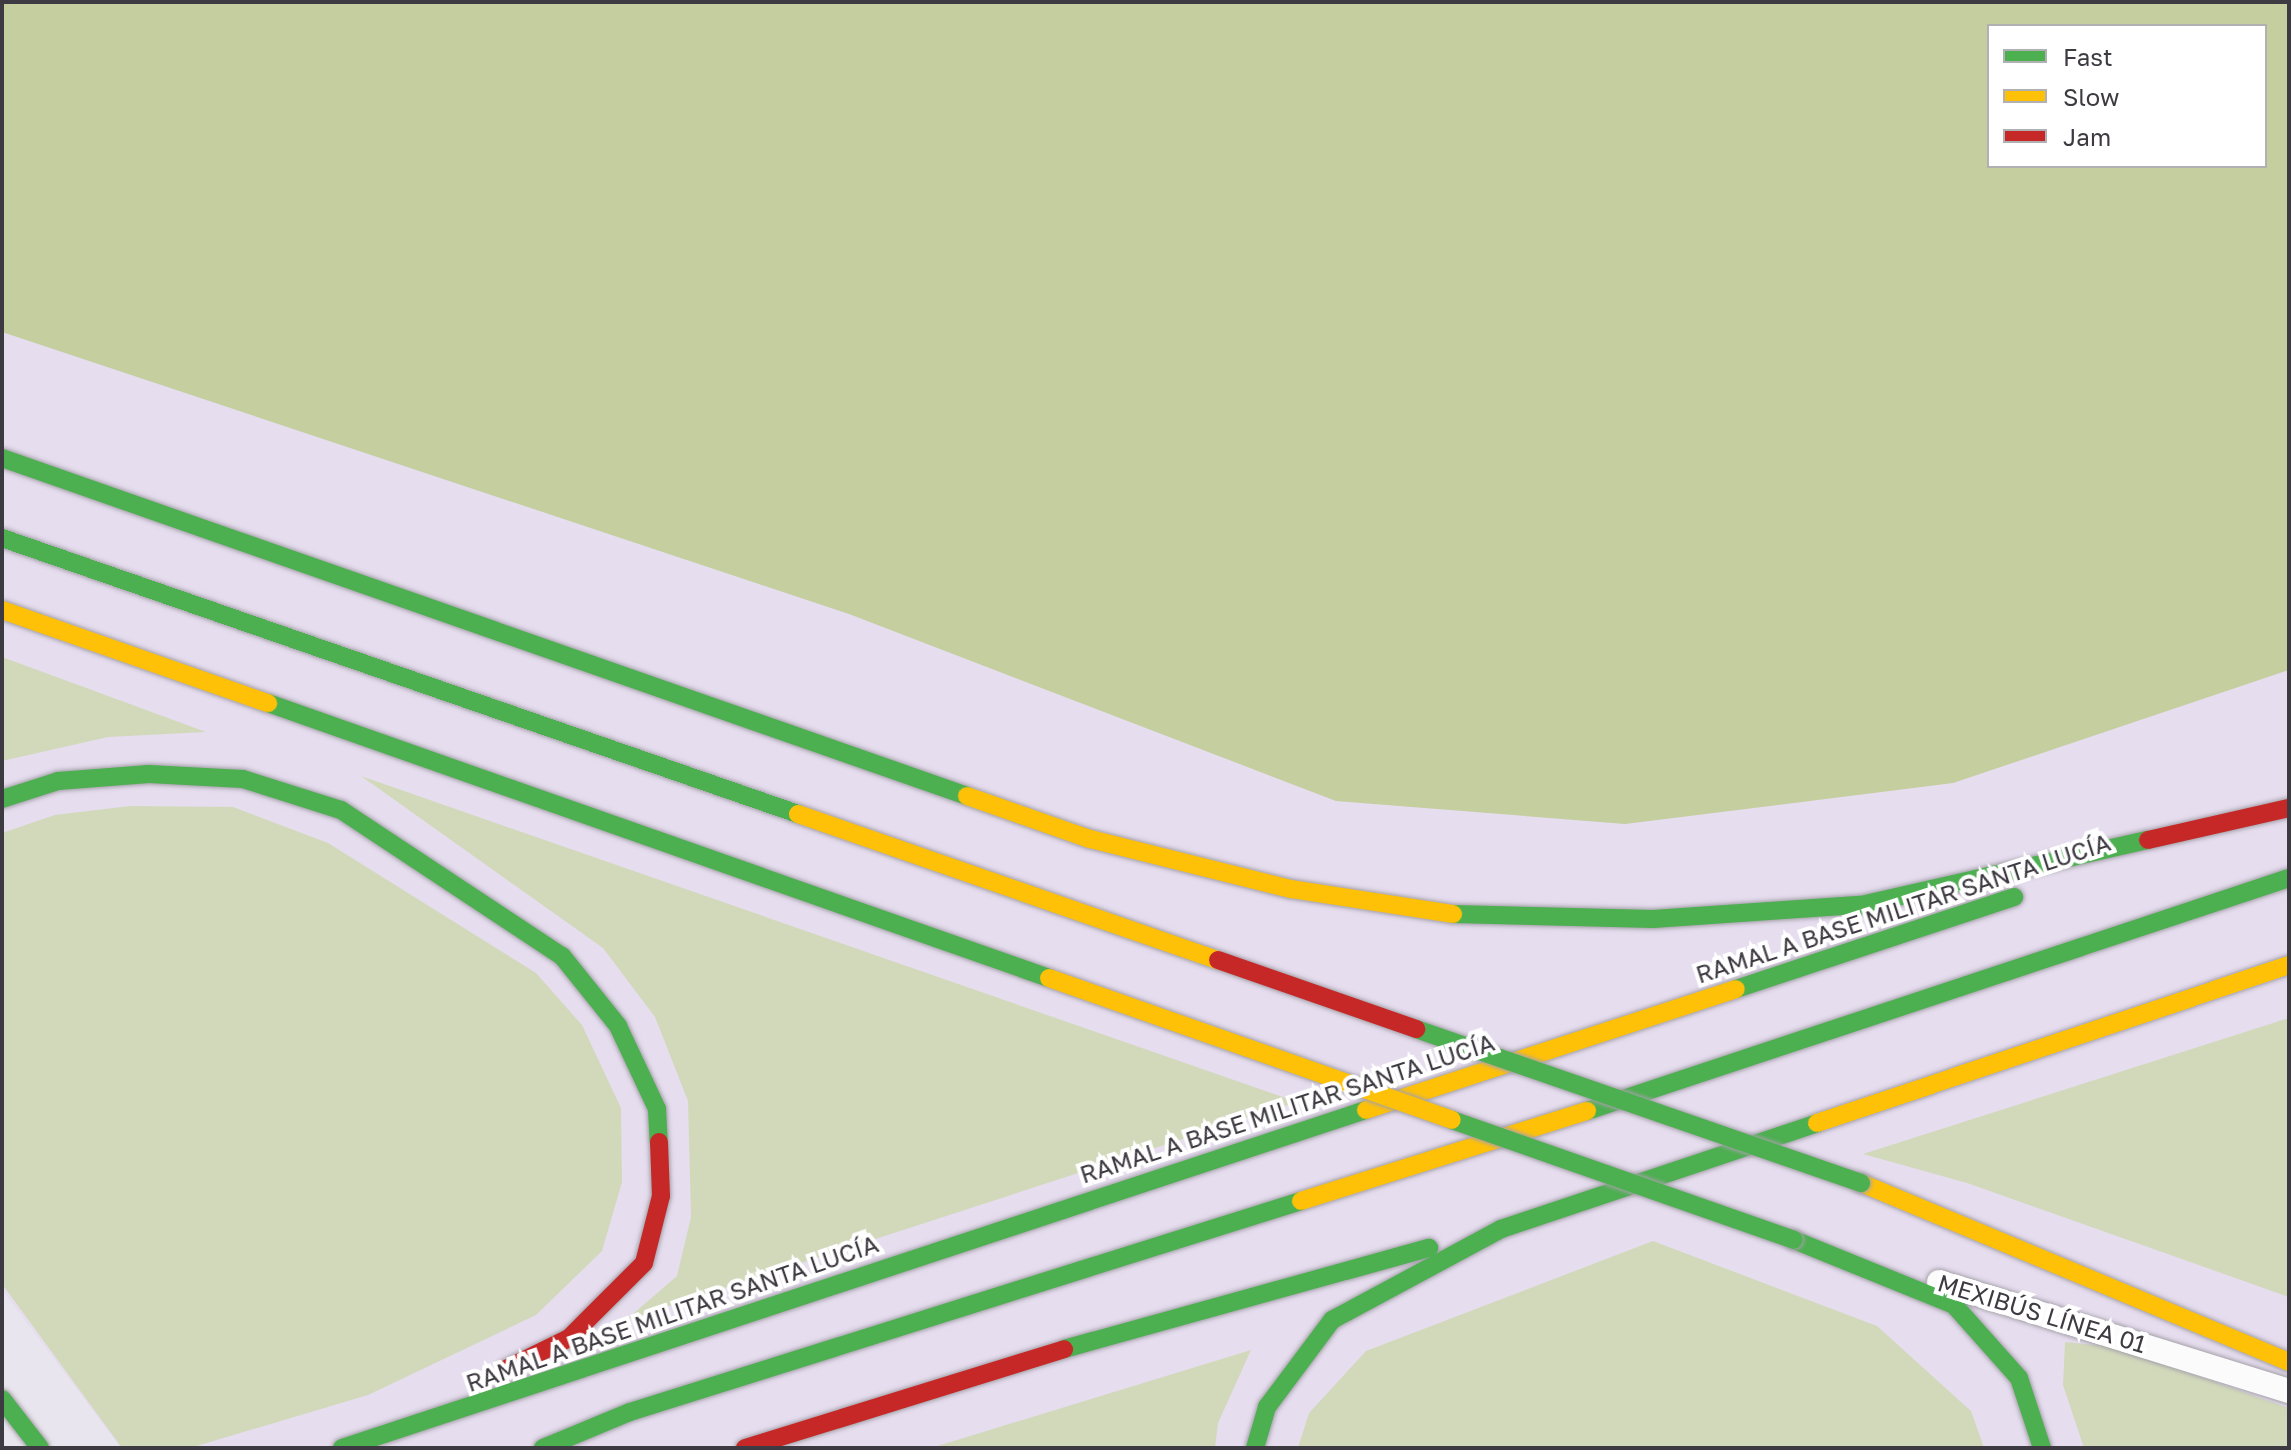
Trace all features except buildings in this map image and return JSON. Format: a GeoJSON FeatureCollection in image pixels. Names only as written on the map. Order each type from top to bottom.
{"type":"FeatureCollection","features":[{"type":"Feature","properties":{"kind":"main road"},"geometry":{"type":"LineString","coordinates":[[2,458],[1090,839],[1291,889],[1472,917],[1653,919],[1861,905],[2249,821],[2289,808]]}},
{"type":"Feature","properties":{"kind":"main road"},"geometry":{"type":"LineString","coordinates":[[2,538],[1861,1183],[2289,1362]]}},
{"type":"Feature","properties":{"kind":"main road"},"geometry":{"type":"LineString","coordinates":[[2,610],[1794,1240],[1954,1305],[2019,1378],[2042,1448]]}},
{"type":"Feature","properties":{"kind":"main road"},"geometry":{"type":"LineString","coordinates":[[2,799],[58,781],[149,774],[243,779],[341,810],[562,956],[618,1026],[657,1109],[661,1196],[644,1263],[569,1338],[345,1447]]}},
{"type":"Feature","properties":{"kind":"main road","name":"RAMAL A BASE MILITAR SANTA LUCÍA"},"geometry":{"type":"LineString","coordinates":[[2068,880],[2249,821]]}},
{"type":"Feature","properties":{"kind":"main road"},"geometry":{"type":"LineString","coordinates":[[543,1448],[630,1412],[1697,1076],[2289,878]]}},
{"type":"Feature","properties":{"kind":"main road","name":"RAMAL A BASE MILITAR SANTA LUCÍA"},"geometry":{"type":"LineString","coordinates":[[345,1447],[1087,1198],[2037,890]]}},
{"type":"Feature","properties":{"kind":"main road"},"geometry":{"type":"LineString","coordinates":[[745,1448],[1140,1325],[1501,1229],[2289,965]]}},
{"type":"Feature","properties":{"kind":"main road"},"geometry":{"type":"LineString","coordinates":[[1255,1448],[1267,1407],[1332,1320],[1501,1229]]}},
{"type":"Feature","properties":{"kind":"main road"},"geometry":{"type":"LineString","coordinates":[[2,1399],[40,1448]]}},
{"type":"Feature","properties":{"kind":"lane","name":"MEXIBÚS LÍNEA 01"},"geometry":{"type":"LineString","coordinates":[[1794,1240],[2289,1391]]}},
{"type":"Feature","properties":{"kind":"shaded area"},"geometry":{"type":"Polygon","coordinates":[[[2,2],[2289,2],[2289,1448],[121,1448],[2,1290],[2,2]]]}},
{"type":"Feature","properties":{"kind":"green space"},"geometry":{"type":"Polygon","coordinates":[[[2,2],[2289,2],[2289,670],[1953,783],[1625,824],[1336,801],[849,614],[2,332],[2,2]]]}},
{"type":"Feature","properties":{"kind":"green space"},"geometry":{"type":"Polygon","coordinates":[[[2,657],[206,732],[108,737],[2,761],[2,657]]]}},
{"type":"Feature","properties":{"kind":"green space"},"geometry":{"type":"Polygon","coordinates":[[[361,776],[1297,1102],[626,1320],[677,1276],[691,1217],[688,1101],[655,1017],[603,948],[361,776]]]}},
{"type":"Feature","properties":{"kind":"green space"},"geometry":{"type":"Polygon","coordinates":[[[130,806],[233,807],[328,843],[536,973],[582,1025],[621,1108],[622,1182],[602,1251],[536,1315],[368,1395],[190,1448],[122,1448],[2,1284],[2,833],[55,815],[130,806]]]}},
{"type":"Feature","properties":{"kind":"green space"},"geometry":{"type":"Polygon","coordinates":[[[2289,1018],[2289,1297],[1967,1183],[1863,1154],[2289,1018]]]}},
{"type":"Feature","properties":{"kind":"green space"},"geometry":{"type":"Polygon","coordinates":[[[1653,1241],[1877,1326],[1971,1411],[1984,1448],[1298,1448],[1309,1413],[1366,1351],[1653,1241]]]}},
{"type":"Feature","properties":{"kind":"green space"},"geometry":{"type":"Polygon","coordinates":[[[2065,1342],[2115,1347],[2289,1408],[2289,1448],[2084,1448],[2063,1385],[2065,1342]]]}},
{"type":"Feature","properties":{"kind":"green space"},"geometry":{"type":"Polygon","coordinates":[[[1251,1350],[1218,1423],[1215,1448],[931,1448],[1251,1350]]]}},
{"type":"Feature","properties":{"kind":"traffic: fast"},"geometry":{"type":"LineString","coordinates":[[2,458],[967,796]]}},
{"type":"Feature","properties":{"kind":"traffic: fast"},"geometry":{"type":"LineString","coordinates":[[2,538],[798,814]]}},
{"type":"Feature","properties":{"kind":"traffic: fast"},"geometry":{"type":"LineString","coordinates":[[268,703],[1049,978]]}},
{"type":"Feature","properties":{"kind":"traffic: fast"},"geometry":{"type":"LineString","coordinates":[[2,799],[58,781],[149,774],[243,779],[341,810],[562,956],[618,1026],[657,1109],[659,1142]]}},
{"type":"Feature","properties":{"kind":"traffic: fast"},"geometry":{"type":"LineString","coordinates":[[1453,914],[1653,919],[1861,905],[2148,840]]}},
{"type":"Feature","properties":{"kind":"traffic: fast"},"geometry":{"type":"LineString","coordinates":[[1587,1111],[2289,878]]}},
{"type":"Feature","properties":{"kind":"traffic: fast"},"geometry":{"type":"LineString","coordinates":[[1736,989],[2014,897]]}},
{"type":"Feature","properties":{"kind":"traffic: fast"},"geometry":{"type":"LineString","coordinates":[[1416,1029],[1861,1183]]}},
{"type":"Feature","properties":{"kind":"traffic: fast"},"geometry":{"type":"LineString","coordinates":[[342,1448],[1366,1110]]}},
{"type":"Feature","properties":{"kind":"traffic: fast"},"geometry":{"type":"LineString","coordinates":[[1452,1120],[1794,1240]]}},
{"type":"Feature","properties":{"kind":"traffic: fast"},"geometry":{"type":"LineString","coordinates":[[1255,1448],[1267,1407],[1332,1320],[1501,1229],[1817,1123]]}},
{"type":"Feature","properties":{"kind":"traffic: fast"},"geometry":{"type":"LineString","coordinates":[[543,1448],[630,1412],[1301,1201]]}},
{"type":"Feature","properties":{"kind":"traffic: fast"},"geometry":{"type":"LineString","coordinates":[[1794,1240],[1954,1305],[2019,1378],[2042,1448]]}},
{"type":"Feature","properties":{"kind":"traffic: fast"},"geometry":{"type":"LineString","coordinates":[[1064,1349],[1429,1248]]}},
{"type":"Feature","properties":{"kind":"traffic: fast"},"geometry":{"type":"LineString","coordinates":[[2,1399],[40,1448]]}},
{"type":"Feature","properties":{"kind":"traffic: slow"},"geometry":{"type":"LineString","coordinates":[[2,610],[268,703]]}},
{"type":"Feature","properties":{"kind":"traffic: slow"},"geometry":{"type":"LineString","coordinates":[[967,796],[1090,839],[1291,889],[1453,914]]}},
{"type":"Feature","properties":{"kind":"traffic: slow"},"geometry":{"type":"LineString","coordinates":[[798,814],[1218,960]]}},
{"type":"Feature","properties":{"kind":"traffic: slow"},"geometry":{"type":"LineString","coordinates":[[1817,1123],[2289,965]]}},
{"type":"Feature","properties":{"kind":"traffic: slow"},"geometry":{"type":"LineString","coordinates":[[1049,978],[1452,1120]]}},
{"type":"Feature","properties":{"kind":"traffic: slow"},"geometry":{"type":"LineString","coordinates":[[1366,1110],[1736,989]]}},
{"type":"Feature","properties":{"kind":"traffic: slow"},"geometry":{"type":"LineString","coordinates":[[1301,1201],[1587,1111]]}},
{"type":"Feature","properties":{"kind":"traffic: slow"},"geometry":{"type":"LineString","coordinates":[[1861,1183],[2289,1362]]}},
{"type":"Feature","properties":{"kind":"traffic: jam"},"geometry":{"type":"LineString","coordinates":[[2148,840],[2289,808]]}},
{"type":"Feature","properties":{"kind":"traffic: jam"},"geometry":{"type":"LineString","coordinates":[[1218,960],[1416,1029]]}},
{"type":"Feature","properties":{"kind":"traffic: jam"},"geometry":{"type":"LineString","coordinates":[[506,1369],[569,1338],[644,1263],[661,1196],[659,1142]]}},
{"type":"Feature","properties":{"kind":"traffic: jam"},"geometry":{"type":"LineString","coordinates":[[745,1448],[1064,1349]]}}]}
